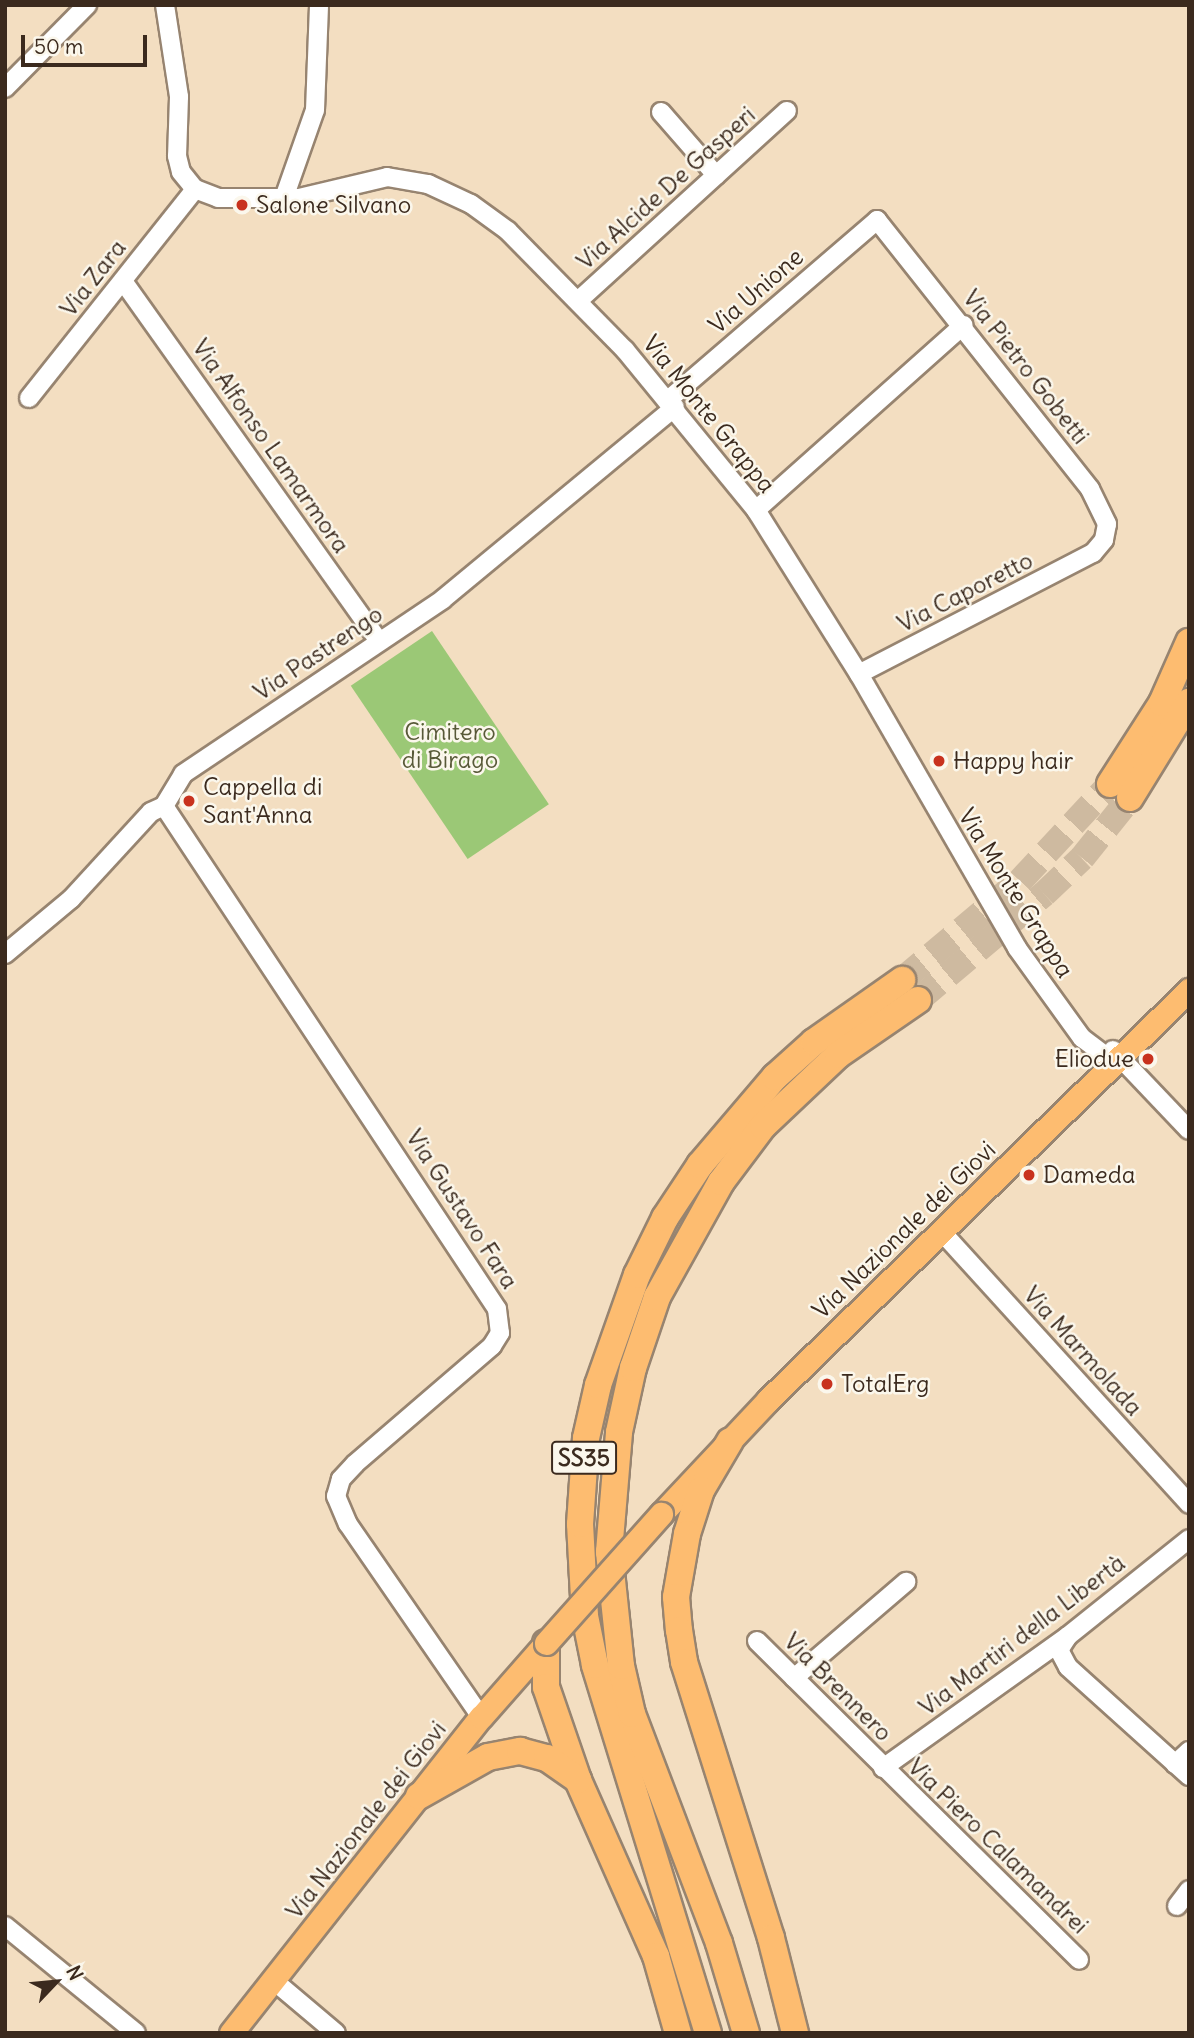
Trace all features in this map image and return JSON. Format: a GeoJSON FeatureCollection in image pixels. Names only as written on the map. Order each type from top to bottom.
{"type":"FeatureCollection","features":[{"type":"Feature","properties":{"kind":"highway"},"geometry":{"type":"LineString","coordinates":[[1189,642],[1120,791],[1189,702]]}},
{"type":"Feature","properties":{"kind":"highway","name":"SS35"},"geometry":{"type":"LineString","coordinates":[[708,2033],[595,1665],[585,1616],[580,1524],[586,1438],[598,1385],[636,1275],[665,1218],[700,1165],[775,1077],[814,1042],[901,980]]}},
{"type":"Feature","properties":{"kind":"highway","name":"SS35"},"geometry":{"type":"LineString","coordinates":[[746,2033],[719,1943],[632,1714],[621,1666],[608,1552],[620,1432],[633,1368],[657,1297],[721,1182],[763,1126],[838,1055],[918,1000]]}},
{"type":"Feature","properties":{"kind":"highway"},"geometry":{"type":"LineString","coordinates":[[730,1441],[701,1490],[687,1534],[676,1597],[679,1630],[684,1661],[771,1938],[795,2033]]}},
{"type":"Feature","properties":{"kind":"highway"},"geometry":{"type":"LineString","coordinates":[[546,1643],[546,1688],[578,1780],[656,1956],[678,2033]]}},
{"type":"Feature","properties":{"kind":"highway"},"geometry":{"type":"LineString","coordinates":[[419,1796],[488,1757],[520,1751],[547,1758],[578,1780]]}},
{"type":"Feature","properties":{"kind":"main road","name":"Via Nazionale dei Giovi"},"geometry":{"type":"LineString","coordinates":[[231,2033],[481,1717],[661,1514],[730,1441],[940,1231],[1189,990]]}},
{"type":"Feature","properties":{"kind":"street"},"geometry":{"type":"LineString","coordinates":[[5,88],[87,5]]}},
{"type":"Feature","properties":{"kind":"street"},"geometry":{"type":"LineString","coordinates":[[164,5],[179,97],[177,156],[181,172],[195,189]]}},
{"type":"Feature","properties":{"kind":"street"},"geometry":{"type":"LineString","coordinates":[[284,198],[315,110],[318,5]]}},
{"type":"Feature","properties":{"kind":"street","name":"Via Alcide De Gasperi"},"geometry":{"type":"LineString","coordinates":[[579,300],[787,111]]}},
{"type":"Feature","properties":{"kind":"street"},"geometry":{"type":"LineString","coordinates":[[661,112],[716,176]]}},
{"type":"Feature","properties":{"kind":"street","name":"Via Monte Grappa"},"geometry":{"type":"LineString","coordinates":[[195,189],[218,198],[284,198],[310,197],[387,177],[428,184],[491,217],[579,300],[671,404],[757,510],[859,674],[977,883],[1072,1025],[1098,1037],[1189,1130]]}},
{"type":"Feature","properties":{"kind":"street","name":"Via Zara"},"geometry":{"type":"LineString","coordinates":[[29,398],[195,189]]}},
{"type":"Feature","properties":{"kind":"street","name":"Via Pietro Gobetti"},"geometry":{"type":"LineString","coordinates":[[877,220],[964,326],[1103,510],[1107,524],[1104,540],[1093,553]]}},
{"type":"Feature","properties":{"kind":"street","name":"Via Unione"},"geometry":{"type":"LineString","coordinates":[[671,404],[877,220]]}},
{"type":"Feature","properties":{"kind":"street","name":"Via Alfonso Lamarmora"},"geometry":{"type":"LineString","coordinates":[[122,281],[379,641]]}},
{"type":"Feature","properties":{"kind":"street"},"geometry":{"type":"LineString","coordinates":[[757,510],[964,326]]}},
{"type":"Feature","properties":{"kind":"street","name":"Via Pastrengo"},"geometry":{"type":"LineString","coordinates":[[5,954],[71,899],[150,812],[164,806],[183,774],[443,599],[671,404]]}},
{"type":"Feature","properties":{"kind":"street","name":"Via Caporetto"},"geometry":{"type":"LineString","coordinates":[[859,674],[1093,553]]}},
{"type":"Feature","properties":{"kind":"street","name":"Via Gustavo Fara"},"geometry":{"type":"LineString","coordinates":[[164,806],[497,1309],[500,1333],[492,1346],[355,1464],[341,1479],[336,1496],[348,1524],[481,1717]]}},
{"type":"Feature","properties":{"kind":"street","name":"Via Marmolada"},"geometry":{"type":"LineString","coordinates":[[940,1231],[1189,1504]]}},
{"type":"Feature","properties":{"kind":"street","name":"Via Martiri della Libertà"},"geometry":{"type":"LineString","coordinates":[[883,1768],[1068,1636],[1189,1539]]}},
{"type":"Feature","properties":{"kind":"street"},"geometry":{"type":"LineString","coordinates":[[794,1678],[906,1582]]}},
{"type":"Feature","properties":{"kind":"street"},"geometry":{"type":"LineString","coordinates":[[1068,1636],[1059,1650],[1068,1667],[1184,1764]]}},
{"type":"Feature","properties":{"kind":"street","name":"Via Brennero"},"geometry":{"type":"LineString","coordinates":[[757,1641],[883,1768]]}},
{"type":"Feature","properties":{"kind":"street","name":"Via Piero Calamandrei"},"geometry":{"type":"LineString","coordinates":[[883,1768],[1079,1959]]}},
{"type":"Feature","properties":{"kind":"street"},"geometry":{"type":"LineString","coordinates":[[1177,1906],[1189,1890]]}},
{"type":"Feature","properties":{"kind":"street"},"geometry":{"type":"LineString","coordinates":[[5,1926],[136,2033]]}},
{"type":"Feature","properties":{"kind":"street"},"geometry":{"type":"LineString","coordinates":[[273,1980],[336,2033]]}},
{"type":"Feature","properties":{"kind":"green space","name":"Cimitero di Birago"},"geometry":{"type":"Polygon","coordinates":[[[432,631],[549,804],[468,859],[351,686],[432,631]]]}},
{"type":"Feature","properties":{"kind":"tunnel"},"geometry":{"type":"LineString","coordinates":[[902,980],[1020,881],[1110,784]]}},
{"type":"Feature","properties":{"kind":"tunnel"},"geometry":{"type":"LineString","coordinates":[[918,1000],[1044,894],[1082,858],[1130,798]]}},
{"type":"Feature","properties":{"kind":"place","name":"Salone Silvano"},"geometry":{"type":"Point","coordinates":[242,205]}},
{"type":"Feature","properties":{"kind":"place","name":"Happy hair"},"geometry":{"type":"Point","coordinates":[939,761]}},
{"type":"Feature","properties":{"kind":"place","name":"Cappella di Sant'Anna"},"geometry":{"type":"Point","coordinates":[189,801]}},
{"type":"Feature","properties":{"kind":"place","name":"Eliodue"},"geometry":{"type":"Point","coordinates":[1148,1059]}},
{"type":"Feature","properties":{"kind":"place","name":"Dameda"},"geometry":{"type":"Point","coordinates":[1029,1175]}},
{"type":"Feature","properties":{"kind":"place","name":"TotalErg"},"geometry":{"type":"Point","coordinates":[827,1384]}}]}
